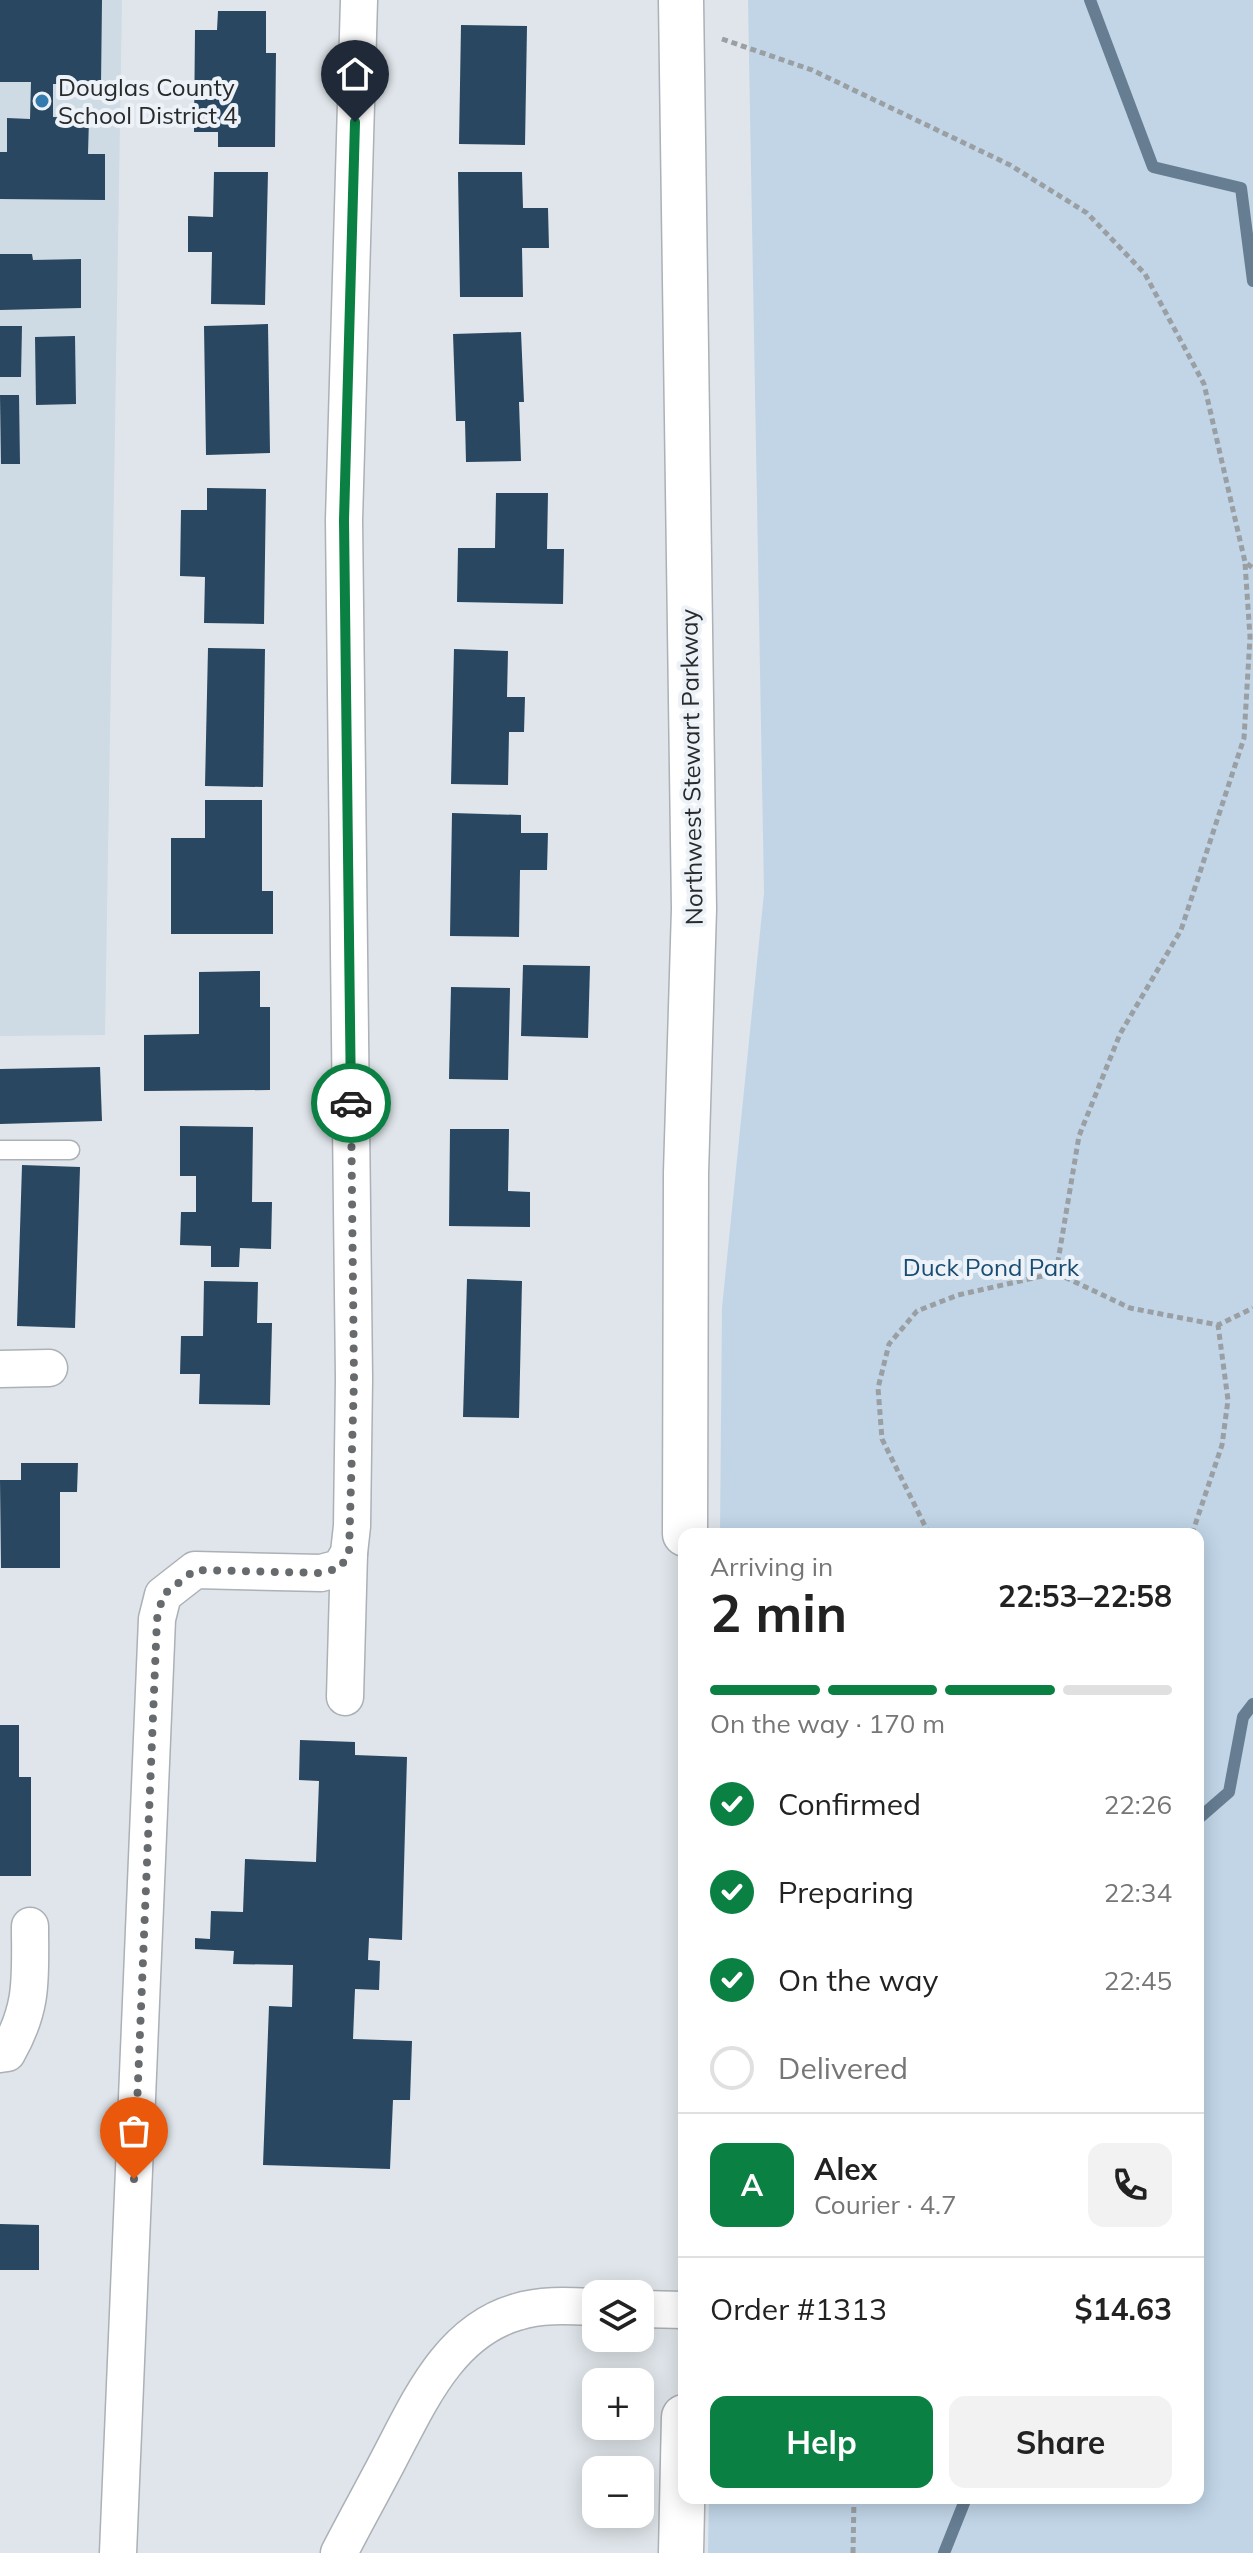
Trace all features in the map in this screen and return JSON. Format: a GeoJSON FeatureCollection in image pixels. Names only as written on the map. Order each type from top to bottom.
{"type":"FeatureCollection","features":[{"type":"Feature","properties":{"kind":"main road","name":"Northwest Stewart Parkway"},"geometry":{"type":"LineString","coordinates":[[681,12],[694,909],[686,1173],[685,1528]]}},
{"type":"Feature","properties":{"kind":"main road"},"geometry":{"type":"LineString","coordinates":[[681,2553],[682,2504]]}},
{"type":"Feature","properties":{"kind":"street"},"geometry":{"type":"LineString","coordinates":[[345,1697],[354,1379],[344,520],[359,0]]}},
{"type":"Feature","properties":{"kind":"street"},"geometry":{"type":"LineString","coordinates":[[0,1369],[49,1368]]}},
{"type":"Feature","properties":{"kind":"street"},"geometry":{"type":"LineString","coordinates":[[118,2553],[157,1619],[163,1595],[195,1570],[321,1573],[340,1568],[349,1553]]}},
{"type":"Feature","properties":{"kind":"street"},"geometry":{"type":"LineString","coordinates":[[0,2054],[7,2053],[22,2026],[30,1988],[30,1926]]}},
{"type":"Feature","properties":{"kind":"street"},"geometry":{"type":"LineString","coordinates":[[339,2553],[430,2383],[458,2348],[489,2325],[516,2312],[547,2307],[582,2307]]}},
{"type":"Feature","properties":{"kind":"street"},"geometry":{"type":"LineString","coordinates":[[654,2309],[678,2310]]}},
{"type":"Feature","properties":{"kind":"lane"},"geometry":{"type":"LineString","coordinates":[[0,1150],[70,1150]]}},
{"type":"Feature","properties":{"kind":"path"},"geometry":{"type":"LineString","coordinates":[[681,12],[812,70],[1010,165],[1087,213],[1145,274],[1204,384],[1245,562],[1250,637],[1244,738],[1181,930],[1120,1034],[1079,1136],[1056,1273]]}},
{"type":"Feature","properties":{"kind":"path"},"geometry":{"type":"LineString","coordinates":[[1245,562],[1253,568]]}},
{"type":"Feature","properties":{"kind":"path"},"geometry":{"type":"LineString","coordinates":[[926,1528],[882,1439],[878,1388],[889,1344],[917,1311],[958,1295],[1056,1273],[1130,1308],[1218,1325],[1253,1308]]}},
{"type":"Feature","properties":{"kind":"path"},"geometry":{"type":"LineString","coordinates":[[1194,1528],[1222,1445],[1228,1400],[1218,1325]]}},
{"type":"Feature","properties":{"kind":"path"},"geometry":{"type":"LineString","coordinates":[[853,2553],[854,2504]]}},
{"type":"Feature","properties":{"kind":"shaded area"},"geometry":{"type":"Polygon","coordinates":[[[0,0],[122,0],[105,1035],[0,1036],[0,0]]]}},
{"type":"Feature","properties":{"kind":"green space","name":"Duck Pond Park"},"geometry":{"type":"Polygon","coordinates":[[[748,0],[1253,0],[1253,2553],[708,2553],[709,2504],[1204,2504],[1204,1528],[720,1528],[722,1308],[764,893],[748,0]]]}},
{"type":"Feature","properties":{"kind":"building","name":"Douglas County School District 4"},"geometry":{"type":"Polygon","coordinates":[[[0,0],[102,0],[101,84],[53,84],[53,117],[89,118],[88,154],[105,154],[105,200],[0,199],[0,152],[7,152],[7,118],[30,119],[31,82],[0,82],[0,0]]]}},
{"type":"Feature","properties":{"kind":"building"},"geometry":{"type":"Polygon","coordinates":[[[218,11],[266,11],[266,53],[276,53],[275,147],[218,147],[218,132],[194,132],[195,30],[217,30],[218,11]]]}},
{"type":"Feature","properties":{"kind":"building"},"geometry":{"type":"Polygon","coordinates":[[[461,25],[527,26],[525,145],[459,144],[461,25]]]}},
{"type":"Feature","properties":{"kind":"building"},"geometry":{"type":"Polygon","coordinates":[[[214,172],[268,172],[265,305],[211,304],[212,252],[188,252],[188,216],[213,217],[214,172]]]}},
{"type":"Feature","properties":{"kind":"building"},"geometry":{"type":"Polygon","coordinates":[[[458,172],[522,172],[523,208],[548,208],[549,248],[522,248],[523,297],[460,297],[458,172]]]}},
{"type":"Feature","properties":{"kind":"building"},"geometry":{"type":"Polygon","coordinates":[[[0,254],[32,254],[33,260],[81,259],[81,308],[0,310],[0,254]]]}},
{"type":"Feature","properties":{"kind":"building"},"geometry":{"type":"Polygon","coordinates":[[[268,324],[270,453],[206,455],[204,326],[268,324]]]}},
{"type":"Feature","properties":{"kind":"building"},"geometry":{"type":"Polygon","coordinates":[[[0,326],[22,326],[21,377],[0,377],[0,326]]]}},
{"type":"Feature","properties":{"kind":"building"},"geometry":{"type":"Polygon","coordinates":[[[521,332],[524,402],[519,402],[521,461],[466,462],[465,421],[456,421],[453,334],[521,332]]]}},
{"type":"Feature","properties":{"kind":"building"},"geometry":{"type":"Polygon","coordinates":[[[75,336],[76,404],[36,405],[35,337],[75,336]]]}},
{"type":"Feature","properties":{"kind":"building"},"geometry":{"type":"Polygon","coordinates":[[[0,395],[19,395],[20,464],[1,464],[0,395]]]}},
{"type":"Feature","properties":{"kind":"building"},"geometry":{"type":"Polygon","coordinates":[[[207,488],[266,489],[264,624],[204,623],[205,577],[180,576],[181,510],[207,510],[207,488]]]}},
{"type":"Feature","properties":{"kind":"building"},"geometry":{"type":"Polygon","coordinates":[[[496,493],[548,493],[547,549],[564,549],[563,604],[457,602],[458,548],[495,548],[496,493]]]}},
{"type":"Feature","properties":{"kind":"building"},"geometry":{"type":"Polygon","coordinates":[[[208,648],[265,649],[263,787],[205,786],[208,648]]]}},
{"type":"Feature","properties":{"kind":"building"},"geometry":{"type":"Polygon","coordinates":[[[454,649],[508,651],[507,697],[525,697],[524,732],[509,732],[508,785],[451,784],[454,649]]]}},
{"type":"Feature","properties":{"kind":"building"},"geometry":{"type":"Polygon","coordinates":[[[205,800],[262,800],[262,891],[273,891],[273,934],[171,934],[171,838],[205,838],[205,800]]]}},
{"type":"Feature","properties":{"kind":"building"},"geometry":{"type":"Polygon","coordinates":[[[452,813],[521,815],[521,833],[548,833],[547,870],[520,870],[519,937],[450,936],[452,813]]]}},
{"type":"Feature","properties":{"kind":"building"},"geometry":{"type":"Polygon","coordinates":[[[523,965],[590,966],[588,1038],[521,1036],[523,965]]]}},
{"type":"Feature","properties":{"kind":"building"},"geometry":{"type":"Polygon","coordinates":[[[260,971],[260,1007],[270,1007],[270,1090],[144,1091],[144,1035],[199,1034],[199,972],[260,971]]]}},
{"type":"Feature","properties":{"kind":"building"},"geometry":{"type":"Polygon","coordinates":[[[451,987],[510,988],[508,1080],[449,1079],[451,987]]]}},
{"type":"Feature","properties":{"kind":"building"},"geometry":{"type":"Polygon","coordinates":[[[100,1067],[102,1121],[0,1124],[0,1069],[100,1067]]]}},
{"type":"Feature","properties":{"kind":"building"},"geometry":{"type":"Polygon","coordinates":[[[180,1126],[253,1127],[252,1202],[272,1202],[271,1249],[240,1248],[239,1267],[211,1267],[211,1246],[180,1245],[181,1212],[196,1212],[196,1176],[180,1176],[180,1126]]]}},
{"type":"Feature","properties":{"kind":"building"},"geometry":{"type":"Polygon","coordinates":[[[450,1129],[509,1129],[508,1191],[530,1192],[530,1227],[449,1226],[450,1129]]]}},
{"type":"Feature","properties":{"kind":"building"},"geometry":{"type":"Polygon","coordinates":[[[22,1165],[80,1167],[75,1328],[17,1326],[22,1165]]]}},
{"type":"Feature","properties":{"kind":"building"},"geometry":{"type":"Polygon","coordinates":[[[467,1279],[522,1281],[519,1418],[463,1417],[467,1279]]]}},
{"type":"Feature","properties":{"kind":"building"},"geometry":{"type":"Polygon","coordinates":[[[204,1281],[258,1282],[257,1323],[272,1323],[270,1405],[199,1404],[200,1374],[180,1374],[181,1336],[203,1336],[204,1281]]]}},
{"type":"Feature","properties":{"kind":"building"},"geometry":{"type":"Polygon","coordinates":[[[21,1463],[78,1463],[77,1492],[60,1492],[60,1568],[1,1568],[0,1480],[21,1480],[21,1463]]]}},
{"type":"Feature","properties":{"kind":"building"},"geometry":{"type":"Polygon","coordinates":[[[0,1725],[19,1725],[19,1777],[31,1777],[31,1876],[0,1876],[0,1725]]]}},
{"type":"Feature","properties":{"kind":"building"},"geometry":{"type":"Polygon","coordinates":[[[300,1740],[355,1742],[355,1755],[407,1757],[402,1940],[369,1938],[368,1960],[380,1961],[379,1990],[355,1989],[353,2039],[412,2041],[410,2100],[393,2100],[390,2169],[263,2165],[269,2006],[292,2007],[293,1965],[233,1964],[234,1951],[195,1949],[195,1938],[210,1939],[211,1911],[243,1912],[245,1859],[316,1862],[319,1781],[299,1780],[300,1740]]]}},
{"type":"Feature","properties":{"kind":"building"},"geometry":{"type":"Polygon","coordinates":[[[0,2224],[39,2225],[39,2270],[0,2270],[0,2224]]]}},
{"type":"Feature","properties":{"kind":"waterway"},"geometry":{"type":"LineString","coordinates":[[1090,0],[1153,167],[1241,188],[1253,281]]}},
{"type":"Feature","properties":{"kind":"waterway"},"geometry":{"type":"LineString","coordinates":[[1204,1814],[1229,1792],[1243,1717],[1253,1704]]}},
{"type":"Feature","properties":{"kind":"waterway"},"geometry":{"type":"LineString","coordinates":[[944,2553],[964,2504]]}},
{"type":"Feature","properties":{"kind":"way so far"},"geometry":{"type":"LineString","coordinates":[[134,2179],[157,1619],[163,1595],[195,1570],[217,1568],[321,1573],[340,1568],[349,1553],[354,1379],[351,1103]]}},
{"type":"Feature","properties":{"kind":"place","name":"Douglas County School District 4"},"geometry":{"type":"Point","coordinates":[42,101]}},
{"type":"Feature","properties":{"kind":"route"},"geometry":{"type":"LineString","coordinates":[[351,1103],[344,520],[355,122]]}}]}
